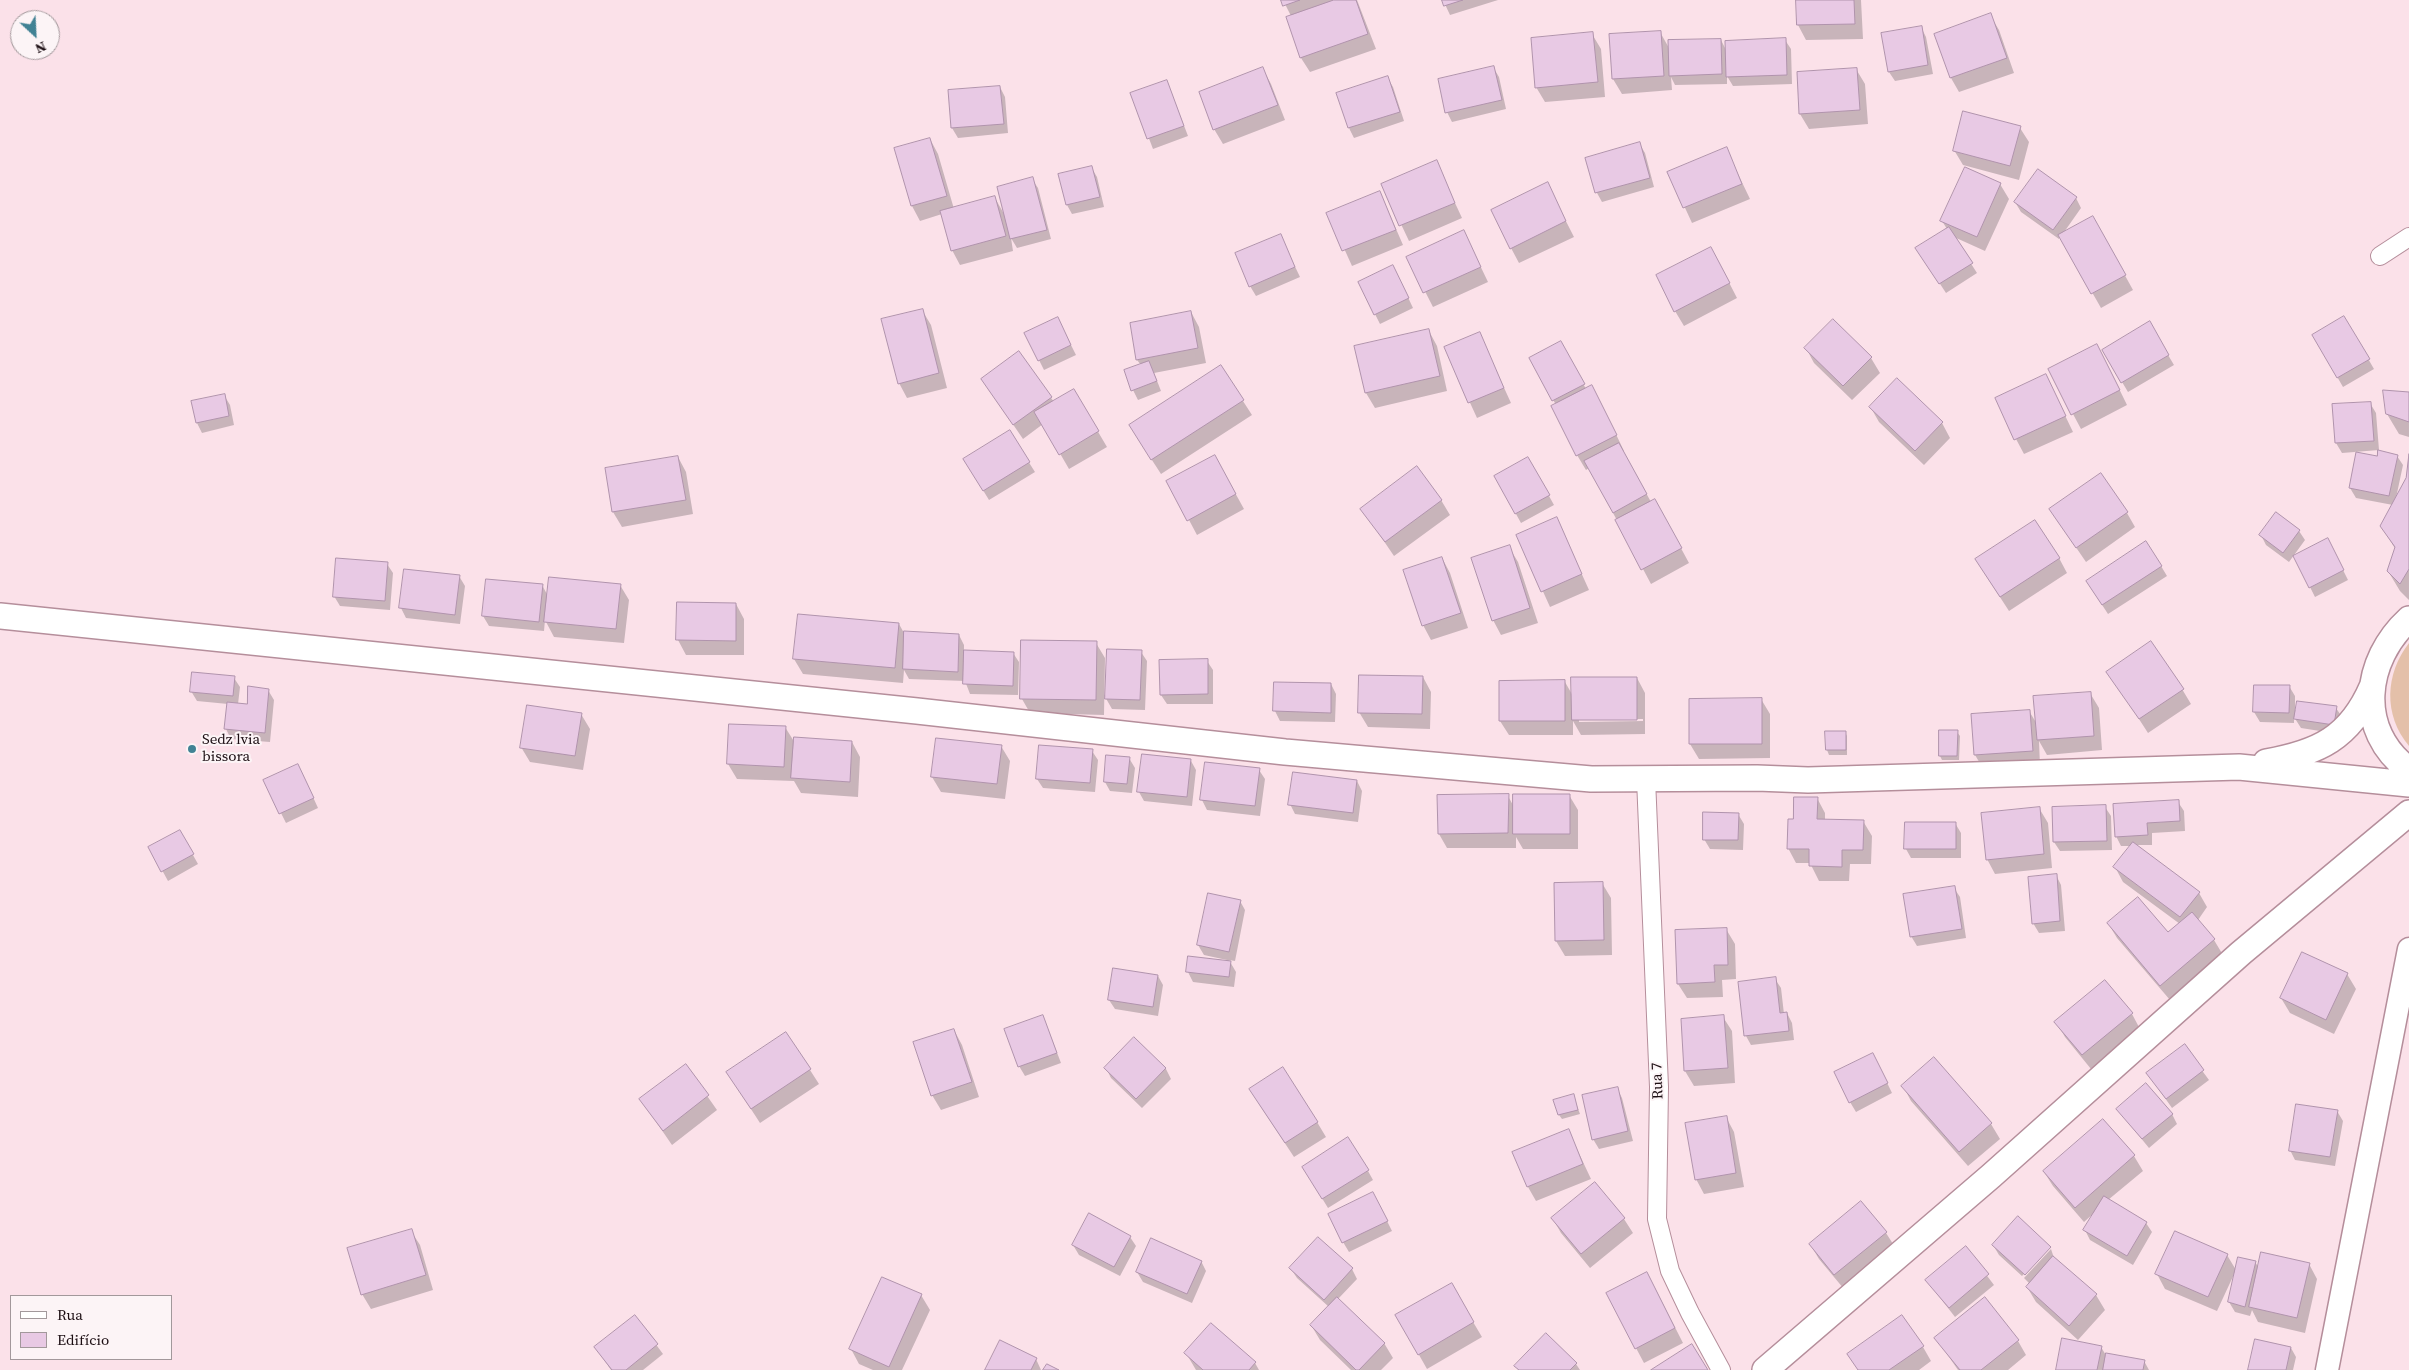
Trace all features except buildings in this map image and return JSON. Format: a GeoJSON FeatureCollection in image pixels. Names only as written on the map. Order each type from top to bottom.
{"type":"FeatureCollection","features":[{"type":"Feature","properties":{"kind":"main road"},"geometry":{"type":"LineString","coordinates":[[0,616],[917,710],[1285,752],[1591,779],[1808,780],[2239,767],[2409,784]]}},
{"type":"Feature","properties":{"kind":"main road"},"geometry":{"type":"LineString","coordinates":[[2409,619],[2394,633],[2381,654],[2373,685],[2372,704],[2381,736],[2390,752],[2409,770]]}},
{"type":"Feature","properties":{"kind":"main road"},"geometry":{"type":"LineString","coordinates":[[2239,767],[2284,759],[2324,745],[2343,732],[2356,718],[2373,685]]}},
{"type":"Feature","properties":{"kind":"main road"},"geometry":{"type":"LineString","coordinates":[[1765,1370],[1991,1176],[2234,959],[2350,860],[2409,813]]}},
{"type":"Feature","properties":{"kind":"street"},"geometry":{"type":"LineString","coordinates":[[2380,256],[2409,237]]}},
{"type":"Feature","properties":{"kind":"street","name":"Rua 7"},"geometry":{"type":"LineString","coordinates":[[1646,778],[1659,1087],[1657,1219],[1670,1271],[1721,1370]]}},
{"type":"Feature","properties":{"kind":"street"},"geometry":{"type":"LineString","coordinates":[[2326,1370],[2409,950]]}},
{"type":"Feature","properties":{"kind":"shaded area"},"geometry":{"type":"Polygon","coordinates":[[[2409,643],[2409,746],[2395,721],[2391,708],[2390,694],[2395,668],[2409,643]]]}},
{"type":"Feature","properties":{"kind":"place","name":"Sedz lvia bissora"},"geometry":{"type":"Point","coordinates":[192,749]}}]}
